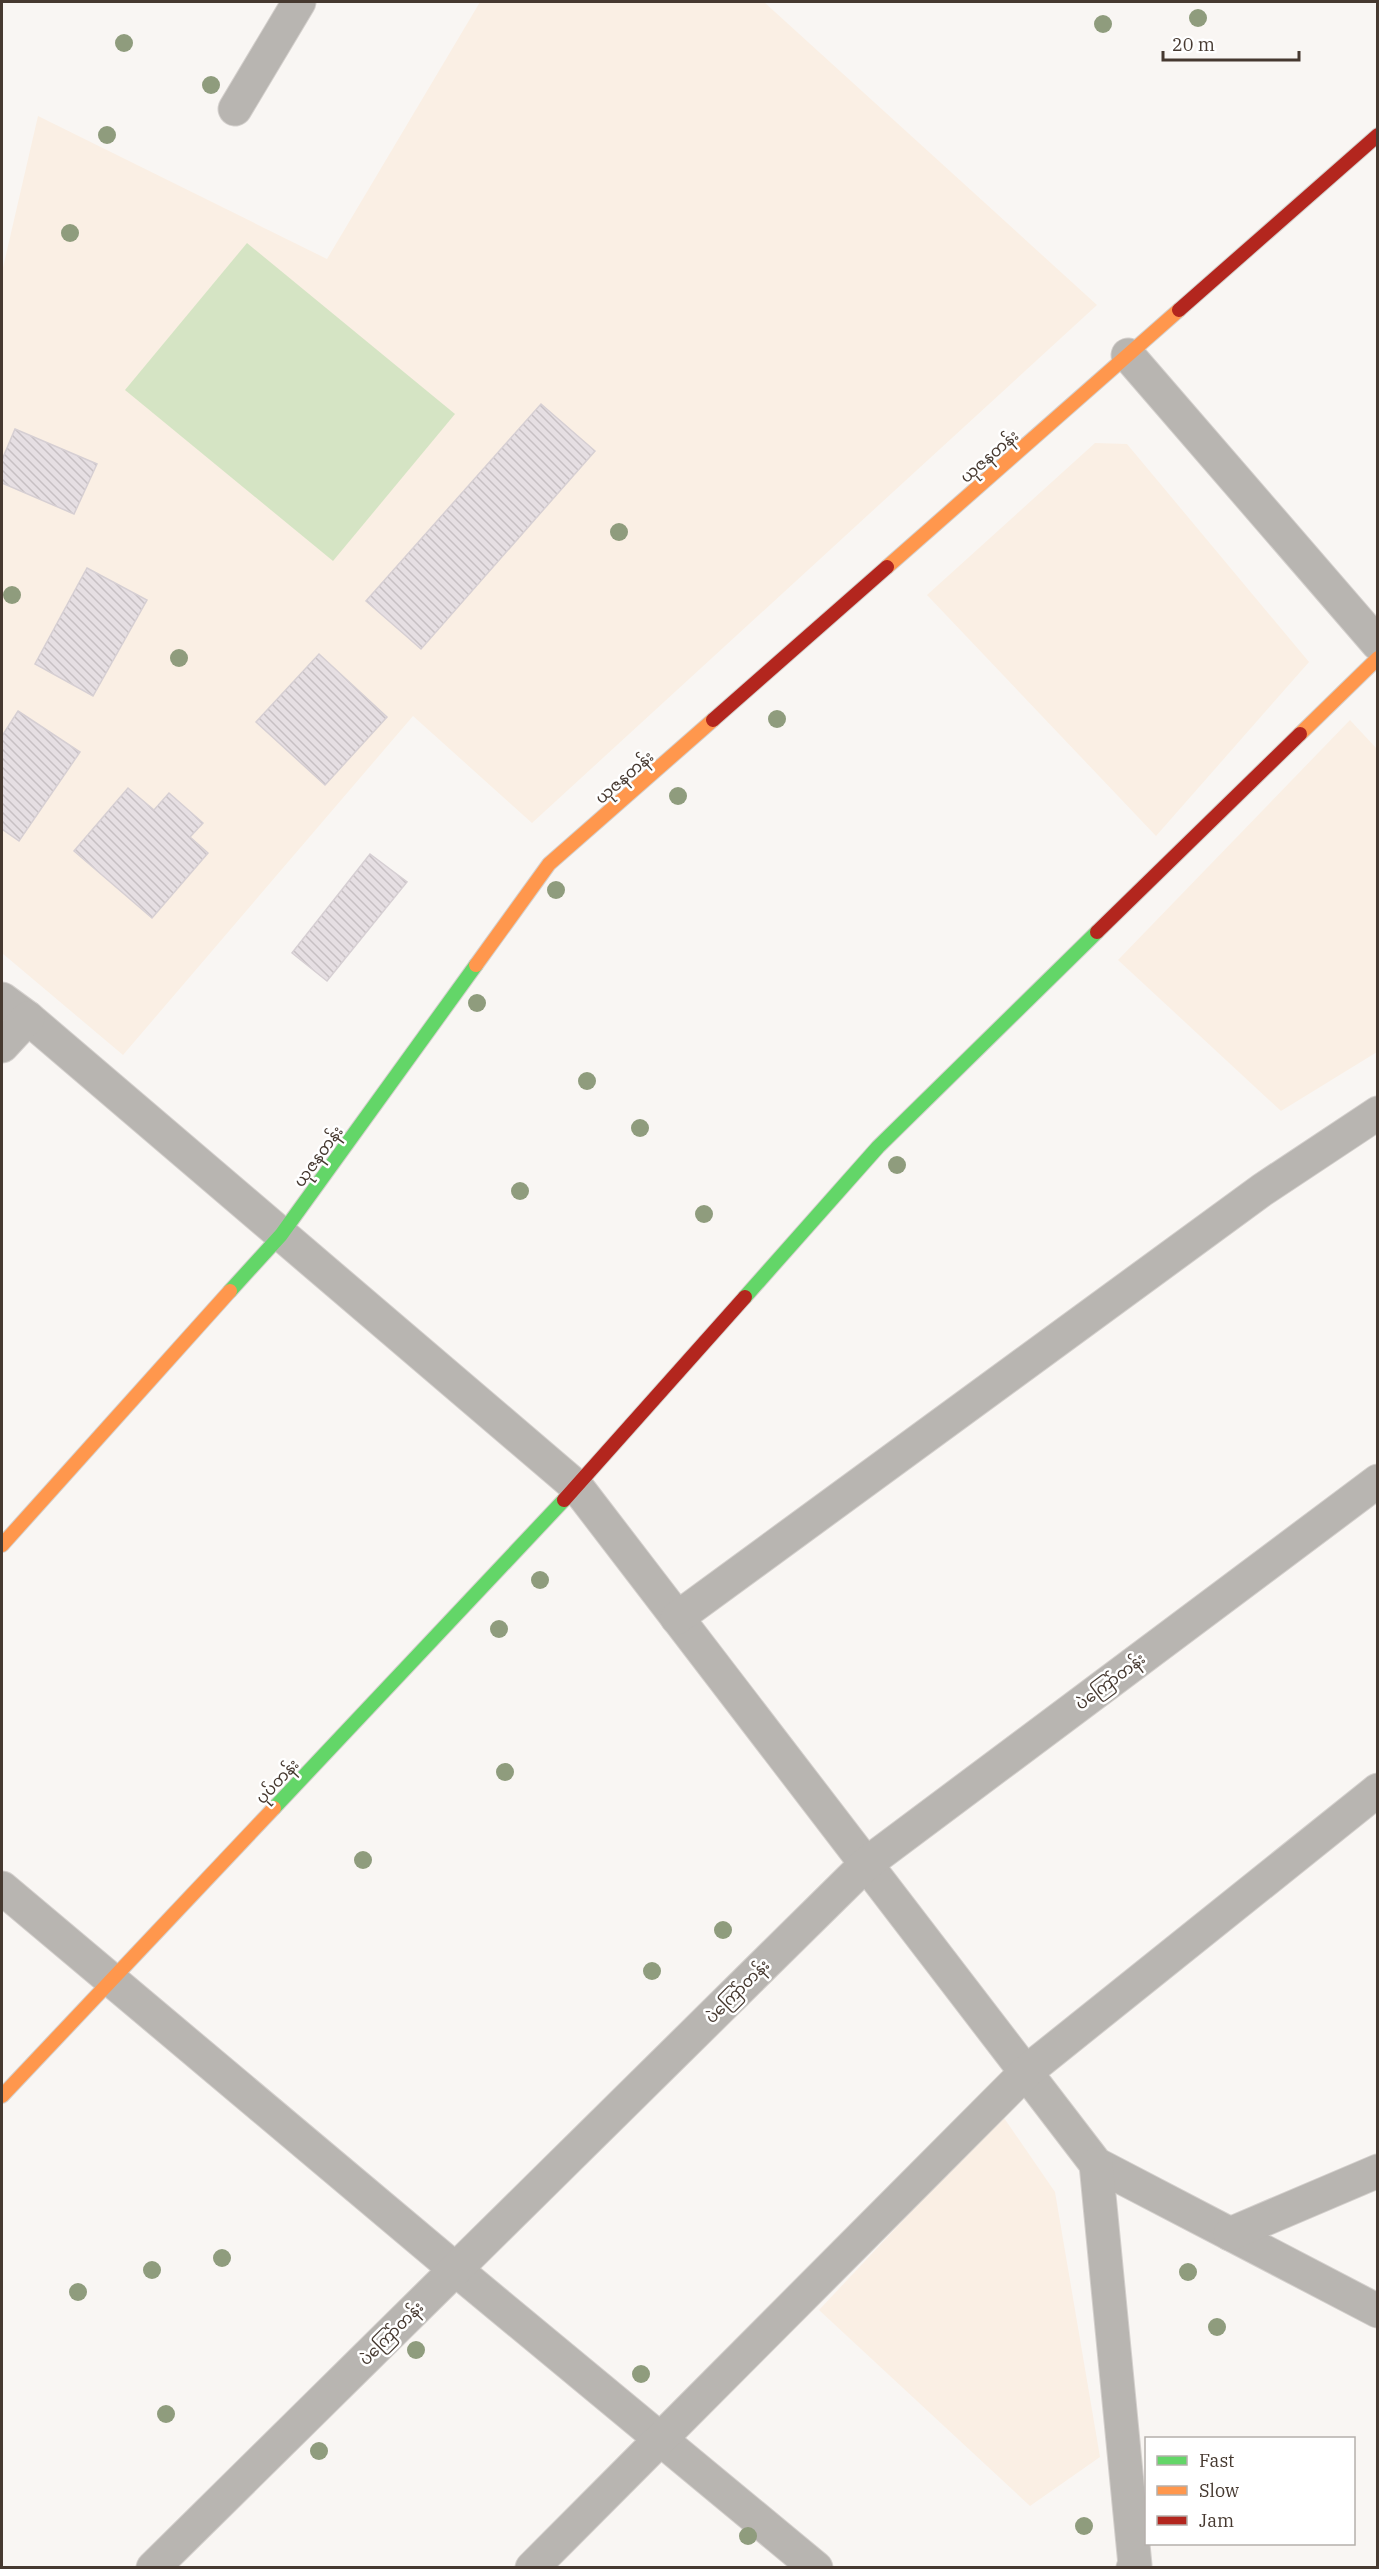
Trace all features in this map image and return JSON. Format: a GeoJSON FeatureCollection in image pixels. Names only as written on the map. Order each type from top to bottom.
{"type":"FeatureCollection","features":[{"type":"Feature","properties":{"kind":"street"},"geometry":{"type":"LineString","coordinates":[[236,109],[298,2]]}},
{"type":"Feature","properties":{"kind":"street","name":"ယုဇနတန်း"},"geometry":{"type":"LineString","coordinates":[[2,1545],[281,1235],[549,864],[1377,135]]}},
{"type":"Feature","properties":{"kind":"street"},"geometry":{"type":"LineString","coordinates":[[1128,355],[1377,644]]}},
{"type":"Feature","properties":{"kind":"street","name":"ပုပ်တန်း"},"geometry":{"type":"LineString","coordinates":[[2,2096],[577,1487],[878,1147],[1377,658]]}},
{"type":"Feature","properties":{"kind":"street"},"geometry":{"type":"LineString","coordinates":[[2,999],[577,1487],[1096,2164],[1377,2311]]}},
{"type":"Feature","properties":{"kind":"street"},"geometry":{"type":"LineString","coordinates":[[2,1046],[27,1018]]}},
{"type":"Feature","properties":{"kind":"street"},"geometry":{"type":"LineString","coordinates":[[677,1618],[1253,1197],[1377,1113]]}},
{"type":"Feature","properties":{"kind":"street","name":"ပဲကြော်တန်း"},"geometry":{"type":"LineString","coordinates":[[153,2568],[866,1864],[1377,1481]]}},
{"type":"Feature","properties":{"kind":"street"},"geometry":{"type":"LineString","coordinates":[[532,2568],[1026,2072],[1377,1790]]}},
{"type":"Feature","properties":{"kind":"street"},"geometry":{"type":"LineString","coordinates":[[2,1888],[455,2269],[816,2568]]}},
{"type":"Feature","properties":{"kind":"street"},"geometry":{"type":"LineString","coordinates":[[1096,2164],[1134,2553],[1133,2568]]}},
{"type":"Feature","properties":{"kind":"street"},"geometry":{"type":"LineString","coordinates":[[1230,2234],[1377,2171]]}},
{"type":"Feature","properties":{"kind":"shaded area"},"geometry":{"type":"Polygon","coordinates":[[[480,2],[764,2],[1097,305],[532,823],[413,716],[123,1055],[2,953],[2,272],[38,116],[327,259],[480,2]]]}},
{"type":"Feature","properties":{"kind":"shaded area"},"geometry":{"type":"Polygon","coordinates":[[[1095,443],[1127,444],[1309,662],[1156,836],[927,595],[1095,443]]]}},
{"type":"Feature","properties":{"kind":"shaded area"},"geometry":{"type":"Polygon","coordinates":[[[1350,720],[1377,749],[1377,1052],[1281,1111],[1118,960],[1350,720]]]}},
{"type":"Feature","properties":{"kind":"shaded area"},"geometry":{"type":"Polygon","coordinates":[[[1002,2115],[1055,2192],[1100,2457],[1030,2506],[819,2310],[1002,2115]]]}},
{"type":"Feature","properties":{"kind":"green space"},"geometry":{"type":"Polygon","coordinates":[[[247,243],[455,414],[333,561],[125,390],[247,243]]]}},
{"type":"Feature","properties":{"kind":"building"},"geometry":{"type":"Polygon","coordinates":[[[541,404],[595,451],[421,649],[366,601],[541,404]]]}},
{"type":"Feature","properties":{"kind":"building"},"geometry":{"type":"Polygon","coordinates":[[[15,429],[97,464],[74,514],[2,483],[2,460],[15,429]]]}},
{"type":"Feature","properties":{"kind":"building"},"geometry":{"type":"Polygon","coordinates":[[[87,568],[147,600],[93,696],[35,664],[87,568]]]}},
{"type":"Feature","properties":{"kind":"building"},"geometry":{"type":"Polygon","coordinates":[[[319,654],[387,717],[325,785],[256,722],[319,654]]]}},
{"type":"Feature","properties":{"kind":"building"},"geometry":{"type":"Polygon","coordinates":[[[18,711],[80,752],[19,841],[2,829],[2,736],[18,711]]]}},
{"type":"Feature","properties":{"kind":"building"},"geometry":{"type":"Polygon","coordinates":[[[128,788],[154,810],[169,793],[203,823],[190,837],[208,853],[152,918],[74,851],[128,788]]]}},
{"type":"Feature","properties":{"kind":"building"},"geometry":{"type":"Polygon","coordinates":[[[370,854],[407,882],[327,981],[292,953],[370,854]]]}},
{"type":"Feature","properties":{"kind":"traffic: fast"},"geometry":{"type":"LineString","coordinates":[[745,1297],[878,1147],[1097,932]]}},
{"type":"Feature","properties":{"kind":"traffic: fast"},"geometry":{"type":"LineString","coordinates":[[230,1291],[281,1235],[476,965]]}},
{"type":"Feature","properties":{"kind":"traffic: fast"},"geometry":{"type":"LineString","coordinates":[[274,1808],[564,1500]]}},
{"type":"Feature","properties":{"kind":"traffic: slow"},"geometry":{"type":"LineString","coordinates":[[887,567],[1179,310]]}},
{"type":"Feature","properties":{"kind":"traffic: slow"},"geometry":{"type":"LineString","coordinates":[[1300,734],[1378,658]]}},
{"type":"Feature","properties":{"kind":"traffic: slow"},"geometry":{"type":"LineString","coordinates":[[476,965],[549,864],[713,720]]}},
{"type":"Feature","properties":{"kind":"traffic: slow"},"geometry":{"type":"LineString","coordinates":[[2,1545],[230,1291]]}},
{"type":"Feature","properties":{"kind":"traffic: slow"},"geometry":{"type":"LineString","coordinates":[[2,2096],[274,1808]]}},
{"type":"Feature","properties":{"kind":"traffic: jam"},"geometry":{"type":"LineString","coordinates":[[1179,310],[1378,135]]}},
{"type":"Feature","properties":{"kind":"traffic: jam"},"geometry":{"type":"LineString","coordinates":[[713,720],[887,567]]}},
{"type":"Feature","properties":{"kind":"traffic: jam"},"geometry":{"type":"LineString","coordinates":[[1097,932],[1300,734]]}},
{"type":"Feature","properties":{"kind":"traffic: jam"},"geometry":{"type":"LineString","coordinates":[[564,1500],[745,1297]]}}]}
